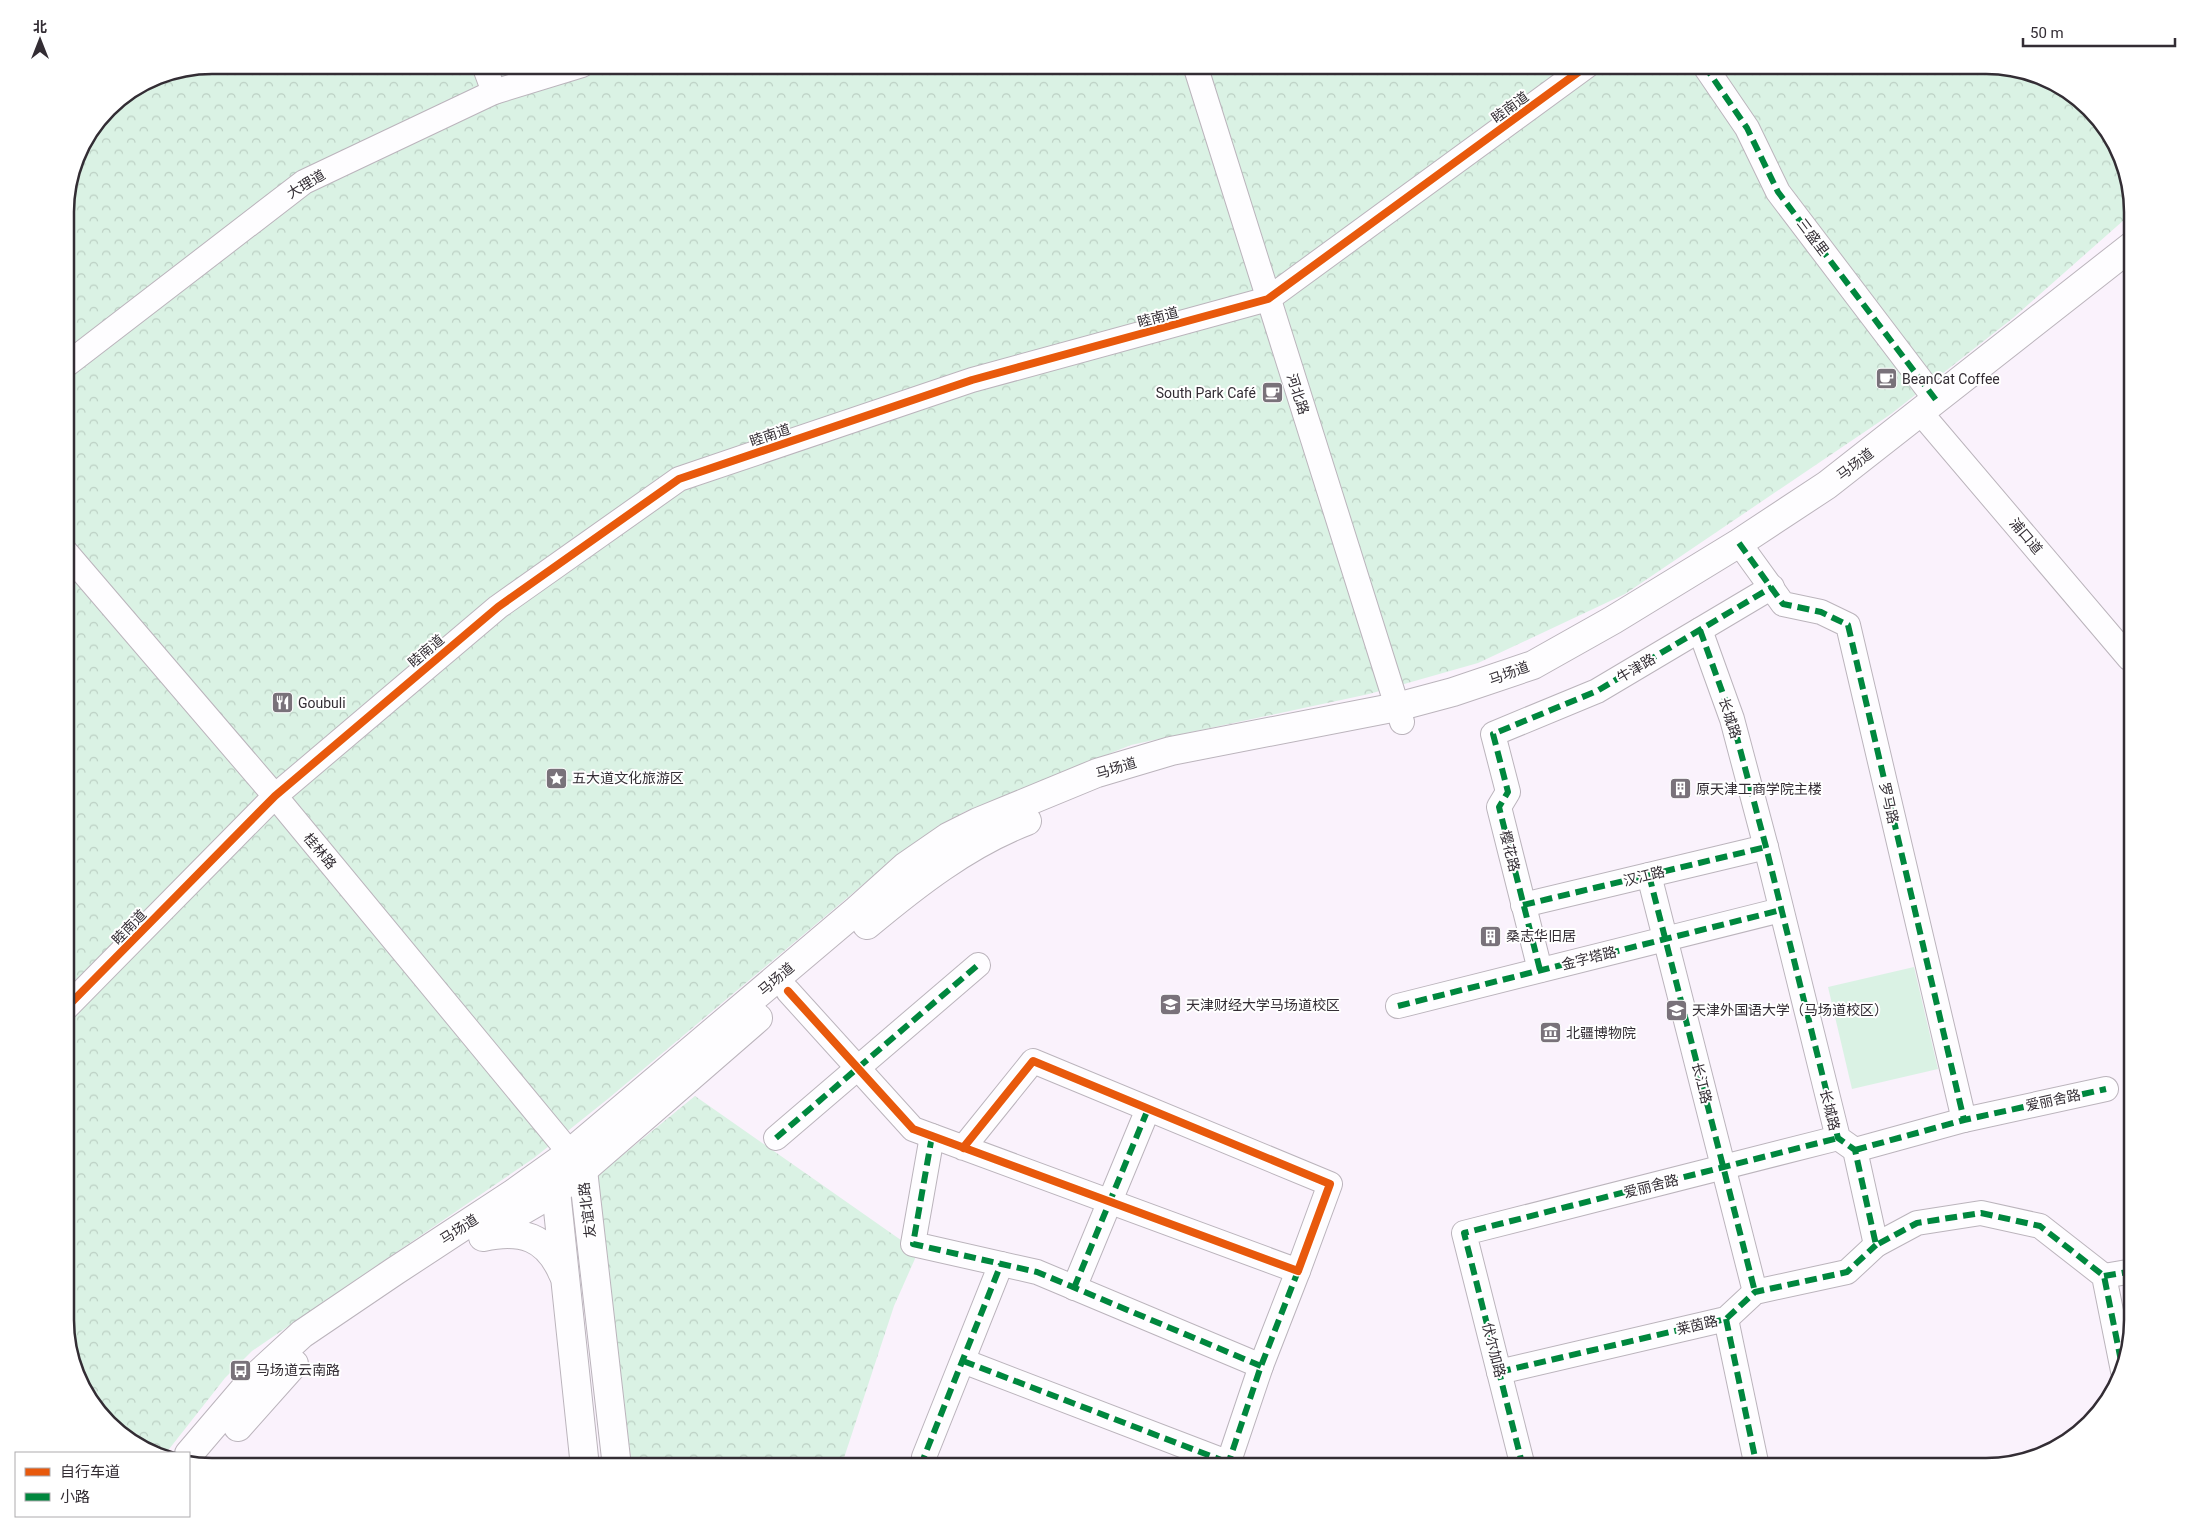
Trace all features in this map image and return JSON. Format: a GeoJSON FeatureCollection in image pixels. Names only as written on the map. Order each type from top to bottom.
{"type":"FeatureCollection","features":[{"type":"Feature","properties":{"kind":"main road","name":"马场道"},"geometry":{"type":"LineString","coordinates":[[1929,412],[2124,251]]}},
{"type":"Feature","properties":{"kind":"main road","name":"马场道"},"geometry":{"type":"LineString","coordinates":[[190,1453],[254,1379],[302,1334],[514,1193],[577,1162],[908,891],[943,866],[1004,830],[1121,784],[1168,770],[1399,715],[1453,692],[1532,665],[1744,550],[1827,485],[2124,275]]}},
{"type":"Feature","properties":{"kind":"main road","name":"马场道"},"geometry":{"type":"LineString","coordinates":[[577,1162],[906,866],[948,837],[978,822],[1097,773],[1171,751],[1399,715]]}},
{"type":"Feature","properties":{"kind":"main road","name":"友谊北路"},"geometry":{"type":"LineString","coordinates":[[577,1162],[556,1191],[584,1458]]}},
{"type":"Feature","properties":{"kind":"main road","name":"友谊北路"},"geometry":{"type":"LineString","coordinates":[[577,1162],[616,1458]]}},
{"type":"Feature","properties":{"kind":"main road","name":"马场道"},"geometry":{"type":"LineString","coordinates":[[211,1458],[286,1371],[312,1348],[474,1239],[556,1191]]}},
{"type":"Feature","properties":{"kind":"main road"},"geometry":{"type":"LineString","coordinates":[[474,1239],[495,1234],[523,1234],[545,1245],[558,1261],[567,1283]]}},
{"type":"Feature","properties":{"kind":"street"},"geometry":{"type":"LineString","coordinates":[[487,74],[494,92]]}},
{"type":"Feature","properties":{"kind":"street","name":"大理道"},"geometry":{"type":"LineString","coordinates":[[74,359],[304,182],[494,92],[553,74]]}},
{"type":"Feature","properties":{"kind":"street","name":"河北路"},"geometry":{"type":"LineString","coordinates":[[1198,74],[1399,715]]}},
{"type":"Feature","properties":{"kind":"street","name":"睦南道"},"geometry":{"type":"LineString","coordinates":[[74,1000],[274,796],[498,607],[679,479],[972,380],[1268,299],[1576,74]]}},
{"type":"Feature","properties":{"kind":"street","name":"三盛里"},"geometry":{"type":"LineString","coordinates":[[1710,74],[1747,128],[1778,192],[1929,412]]}},
{"type":"Feature","properties":{"kind":"street","name":"浦口道"},"geometry":{"type":"LineString","coordinates":[[1929,412],[2124,652]]}},
{"type":"Feature","properties":{"kind":"street","name":"罗马路"},"geometry":{"type":"LineString","coordinates":[[1744,550],[1783,604],[1821,612],[1848,625],[1964,1120]]}},
{"type":"Feature","properties":{"kind":"street","name":"桂林路"},"geometry":{"type":"LineString","coordinates":[[74,562],[274,796],[577,1162]]}},
{"type":"Feature","properties":{"kind":"street","name":"牛津路"},"geometry":{"type":"LineString","coordinates":[[1493,734],[1597,691],[1772,587]]}},
{"type":"Feature","properties":{"kind":"street","name":"长城路"},"geometry":{"type":"LineString","coordinates":[[1700,630],[1732,719],[1781,910],[1876,1245]]}},
{"type":"Feature","properties":{"kind":"street","name":"樱花路"},"geometry":{"type":"LineString","coordinates":[[1493,734],[1508,792],[1499,807],[1540,970]]}},
{"type":"Feature","properties":{"kind":"street","name":"汉江路"},"geometry":{"type":"LineString","coordinates":[[1523,905],[1766,847]]}},
{"type":"Feature","properties":{"kind":"street","name":"长江路"},"geometry":{"type":"LineString","coordinates":[[1649,875],[1755,1292]]}},
{"type":"Feature","properties":{"kind":"street","name":"金字塔路"},"geometry":{"type":"LineString","coordinates":[[1398,1006],[1781,910]]}},
{"type":"Feature","properties":{"kind":"street"},"geometry":{"type":"LineString","coordinates":[[776,1138],[978,965]]}},
{"type":"Feature","properties":{"kind":"street"},"geometry":{"type":"LineString","coordinates":[[788,991],[913,1129],[1298,1271]]}},
{"type":"Feature","properties":{"kind":"street"},"geometry":{"type":"LineString","coordinates":[[963,1148],[1033,1061],[1330,1184],[1261,1366],[1230,1458]]}},
{"type":"Feature","properties":{"kind":"street","name":"爱丽舍路"},"geometry":{"type":"LineString","coordinates":[[1464,1233],[1723,1167],[1847,1144],[2106,1089]]}},
{"type":"Feature","properties":{"kind":"street"},"geometry":{"type":"LineString","coordinates":[[1074,1288],[1148,1109]]}},
{"type":"Feature","properties":{"kind":"street"},"geometry":{"type":"LineString","coordinates":[[932,1136],[913,1244],[1037,1272],[1261,1366]]}},
{"type":"Feature","properties":{"kind":"street"},"geometry":{"type":"LineString","coordinates":[[1876,1245],[1918,1223],[1981,1213],[2040,1226],[2104,1276],[2120,1353]]}},
{"type":"Feature","properties":{"kind":"street","name":"伏尔加路"},"geometry":{"type":"LineString","coordinates":[[1464,1233],[1521,1458]]}},
{"type":"Feature","properties":{"kind":"street","name":"莱茵路"},"geometry":{"type":"LineString","coordinates":[[1499,1372],[1726,1318],[1755,1292],[1847,1272],[1876,1245]]}},
{"type":"Feature","properties":{"kind":"street"},"geometry":{"type":"LineString","coordinates":[[924,1458],[1001,1264]]}},
{"type":"Feature","properties":{"kind":"street"},"geometry":{"type":"LineString","coordinates":[[2104,1276],[2124,1272]]}},
{"type":"Feature","properties":{"kind":"street"},"geometry":{"type":"LineString","coordinates":[[1726,1318],[1755,1458]]}},
{"type":"Feature","properties":{"kind":"street"},"geometry":{"type":"LineString","coordinates":[[963,1361],[1210,1458]]}},
{"type":"Feature","properties":{"kind":"green space","name":"五大道文化旅游区"},"geometry":{"type":"Polygon","coordinates":[[[212,74],[1986,74],[2022,78],[2047,88],[2077,108],[2101,135],[2120,176],[2124,220],[2013,318],[1891,414],[1625,594],[1478,663],[1369,694],[1131,745],[964,812],[903,851],[609,1098],[534,1158],[252,1351],[225,1378],[168,1451],[135,1435],[114,1418],[102,1404],[84,1373],[78,1356],[74,1329],[74,203],[78,176],[92,143],[102,128],[121,108],[143,92],[185,76],[212,74]]]}},
{"type":"Feature","properties":{"kind":"green space"},"geometry":{"type":"Polygon","coordinates":[[[1914,967],[1938,1069],[1852,1089],[1828,987],[1914,967]]]}},
{"type":"Feature","properties":{"kind":"green space"},"geometry":{"type":"Polygon","coordinates":[[[695,1096],[918,1252],[894,1306],[844,1458],[631,1458],[597,1176],[695,1096]]]}},
{"type":"Feature","properties":{"kind":"marked path"},"geometry":{"type":"LineString","coordinates":[[1710,74],[1747,128],[1778,192],[1936,400]]}},
{"type":"Feature","properties":{"kind":"marked path"},"geometry":{"type":"LineString","coordinates":[[1739,543],[1783,604],[1821,612],[1848,625],[1964,1120]]}},
{"type":"Feature","properties":{"kind":"marked path"},"geometry":{"type":"LineString","coordinates":[[1540,970],[1499,807],[1508,792],[1493,734],[1597,691],[1772,587]]}},
{"type":"Feature","properties":{"kind":"marked path"},"geometry":{"type":"LineString","coordinates":[[1700,630],[1732,719],[1766,847],[1838,1138],[1855,1150],[1876,1245],[1917,1223],[1981,1213],[2040,1226],[2104,1276],[2120,1355]]}},
{"type":"Feature","properties":{"kind":"marked path"},"geometry":{"type":"LineString","coordinates":[[1523,905],[1766,847]]}},
{"type":"Feature","properties":{"kind":"marked path"},"geometry":{"type":"LineString","coordinates":[[1649,875],[1755,1292]]}},
{"type":"Feature","properties":{"kind":"marked path"},"geometry":{"type":"LineString","coordinates":[[1398,1006],[1781,910]]}},
{"type":"Feature","properties":{"kind":"marked path"},"geometry":{"type":"LineString","coordinates":[[776,1138],[978,965]]}},
{"type":"Feature","properties":{"kind":"marked path"},"geometry":{"type":"LineString","coordinates":[[1855,1150],[1964,1120],[2106,1089]]}},
{"type":"Feature","properties":{"kind":"marked path"},"geometry":{"type":"LineString","coordinates":[[1074,1288],[1148,1109]]}},
{"type":"Feature","properties":{"kind":"marked path"},"geometry":{"type":"LineString","coordinates":[[932,1136],[913,1244],[1037,1272],[1261,1366]]}},
{"type":"Feature","properties":{"kind":"marked path"},"geometry":{"type":"LineString","coordinates":[[1521,1458],[1464,1233],[1838,1138]]}},
{"type":"Feature","properties":{"kind":"marked path"},"geometry":{"type":"LineString","coordinates":[[1499,1372],[1726,1319],[1755,1292],[1847,1272],[1876,1245]]}},
{"type":"Feature","properties":{"kind":"marked path"},"geometry":{"type":"LineString","coordinates":[[924,1458],[1001,1264]]}},
{"type":"Feature","properties":{"kind":"marked path"},"geometry":{"type":"LineString","coordinates":[[1230,1458],[1261,1366],[1298,1271]]}},
{"type":"Feature","properties":{"kind":"marked path"},"geometry":{"type":"LineString","coordinates":[[2104,1276],[2124,1273]]}},
{"type":"Feature","properties":{"kind":"marked path"},"geometry":{"type":"LineString","coordinates":[[1726,1319],[1755,1458]]}},
{"type":"Feature","properties":{"kind":"marked path"},"geometry":{"type":"LineString","coordinates":[[963,1361],[1216,1458]]}},
{"type":"Feature","properties":{"kind":"cycle path"},"geometry":{"type":"LineString","coordinates":[[74,1000],[275,796],[498,607],[679,479],[972,380],[1268,299],[1576,74]]}},
{"type":"Feature","properties":{"kind":"cycle path"},"geometry":{"type":"LineString","coordinates":[[788,991],[913,1129],[932,1136],[1298,1271],[1330,1184],[1033,1061],[963,1148]]}},
{"type":"Feature","properties":{"kind":"place","name":"BeanCat Coffee"},"geometry":{"type":"Point","coordinates":[1886,379]}},
{"type":"Feature","properties":{"kind":"place","name":"South Park Café"},"geometry":{"type":"Point","coordinates":[1272,393]}},
{"type":"Feature","properties":{"kind":"place","name":"Goubuli"},"geometry":{"type":"Point","coordinates":[282,703]}},
{"type":"Feature","properties":{"kind":"place","name":"五大道文化旅游区"},"geometry":{"type":"Point","coordinates":[556,778]}},
{"type":"Feature","properties":{"kind":"place","name":"原天津工商学院主楼"},"geometry":{"type":"Point","coordinates":[1680,789]}},
{"type":"Feature","properties":{"kind":"place","name":"桑志华旧居"},"geometry":{"type":"Point","coordinates":[1490,936]}},
{"type":"Feature","properties":{"kind":"place","name":"天津财经大学马场道校区"},"geometry":{"type":"Point","coordinates":[1170,1005]}},
{"type":"Feature","properties":{"kind":"place","name":"天津外国语大学（马场道校区）"},"geometry":{"type":"Point","coordinates":[1676,1010]}},
{"type":"Feature","properties":{"kind":"place","name":"北疆博物院"},"geometry":{"type":"Point","coordinates":[1550,1033]}},
{"type":"Feature","properties":{"kind":"place","name":"马场道云南路"},"geometry":{"type":"Point","coordinates":[240,1370]}}]}
